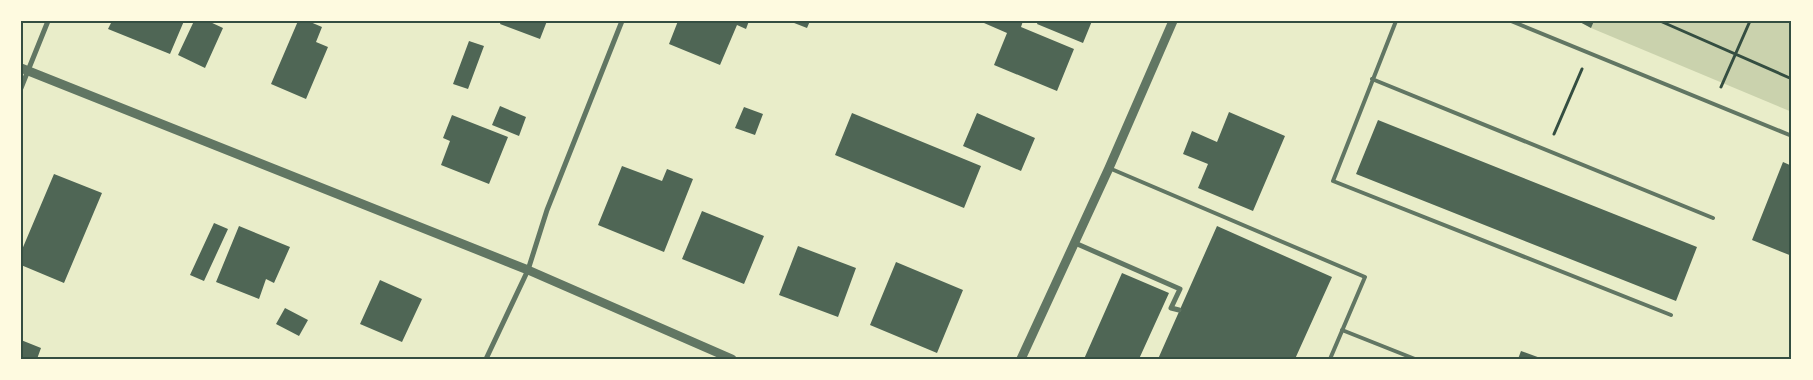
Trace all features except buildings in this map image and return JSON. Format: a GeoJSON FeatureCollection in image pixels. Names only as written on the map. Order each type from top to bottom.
{"type":"FeatureCollection","features":[{"type":"Feature","properties":{"kind":"street"},"geometry":{"type":"LineString","coordinates":[[21,88],[25,70],[48,21]]}},
{"type":"Feature","properties":{"kind":"street"},"geometry":{"type":"LineString","coordinates":[[486,359],[528,270],[547,210],[622,21]]}},
{"type":"Feature","properties":{"kind":"street"},"geometry":{"type":"LineString","coordinates":[[1021,359],[1109,168],[1173,21]]}},
{"type":"Feature","properties":{"kind":"street"},"geometry":{"type":"LineString","coordinates":[[25,70],[528,270],[732,359]]}},
{"type":"Feature","properties":{"kind":"street"},"geometry":{"type":"LineString","coordinates":[[1075,243],[1180,290],[1171,308],[1179,310]]}},
{"type":"Feature","properties":{"kind":"lane"},"geometry":{"type":"LineString","coordinates":[[1396,21],[1333,181],[1671,316]]}},
{"type":"Feature","properties":{"kind":"lane"},"geometry":{"type":"LineString","coordinates":[[1511,21],[1792,136]]}},
{"type":"Feature","properties":{"kind":"lane"},"geometry":{"type":"LineString","coordinates":[[1372,79],[1712,218]]}},
{"type":"Feature","properties":{"kind":"lane"},"geometry":{"type":"LineString","coordinates":[[1109,168],[1365,277],[1330,359]]}},
{"type":"Feature","properties":{"kind":"lane"},"geometry":{"type":"LineString","coordinates":[[1342,330],[1415,359]]}},
{"type":"Feature","properties":{"kind":"path"},"geometry":{"type":"LineString","coordinates":[[1660,21],[1792,79]]}},
{"type":"Feature","properties":{"kind":"path"},"geometry":{"type":"LineString","coordinates":[[1712,104],[1750,21]]}},
{"type":"Feature","properties":{"kind":"path"},"geometry":{"type":"LineString","coordinates":[[1547,151],[1588,54]]}},
{"type":"Feature","properties":{"kind":"green space"},"geometry":{"type":"Polygon","coordinates":[[[1578,21],[1792,21],[1792,112],[1591,28],[1578,21]]]}}]}
